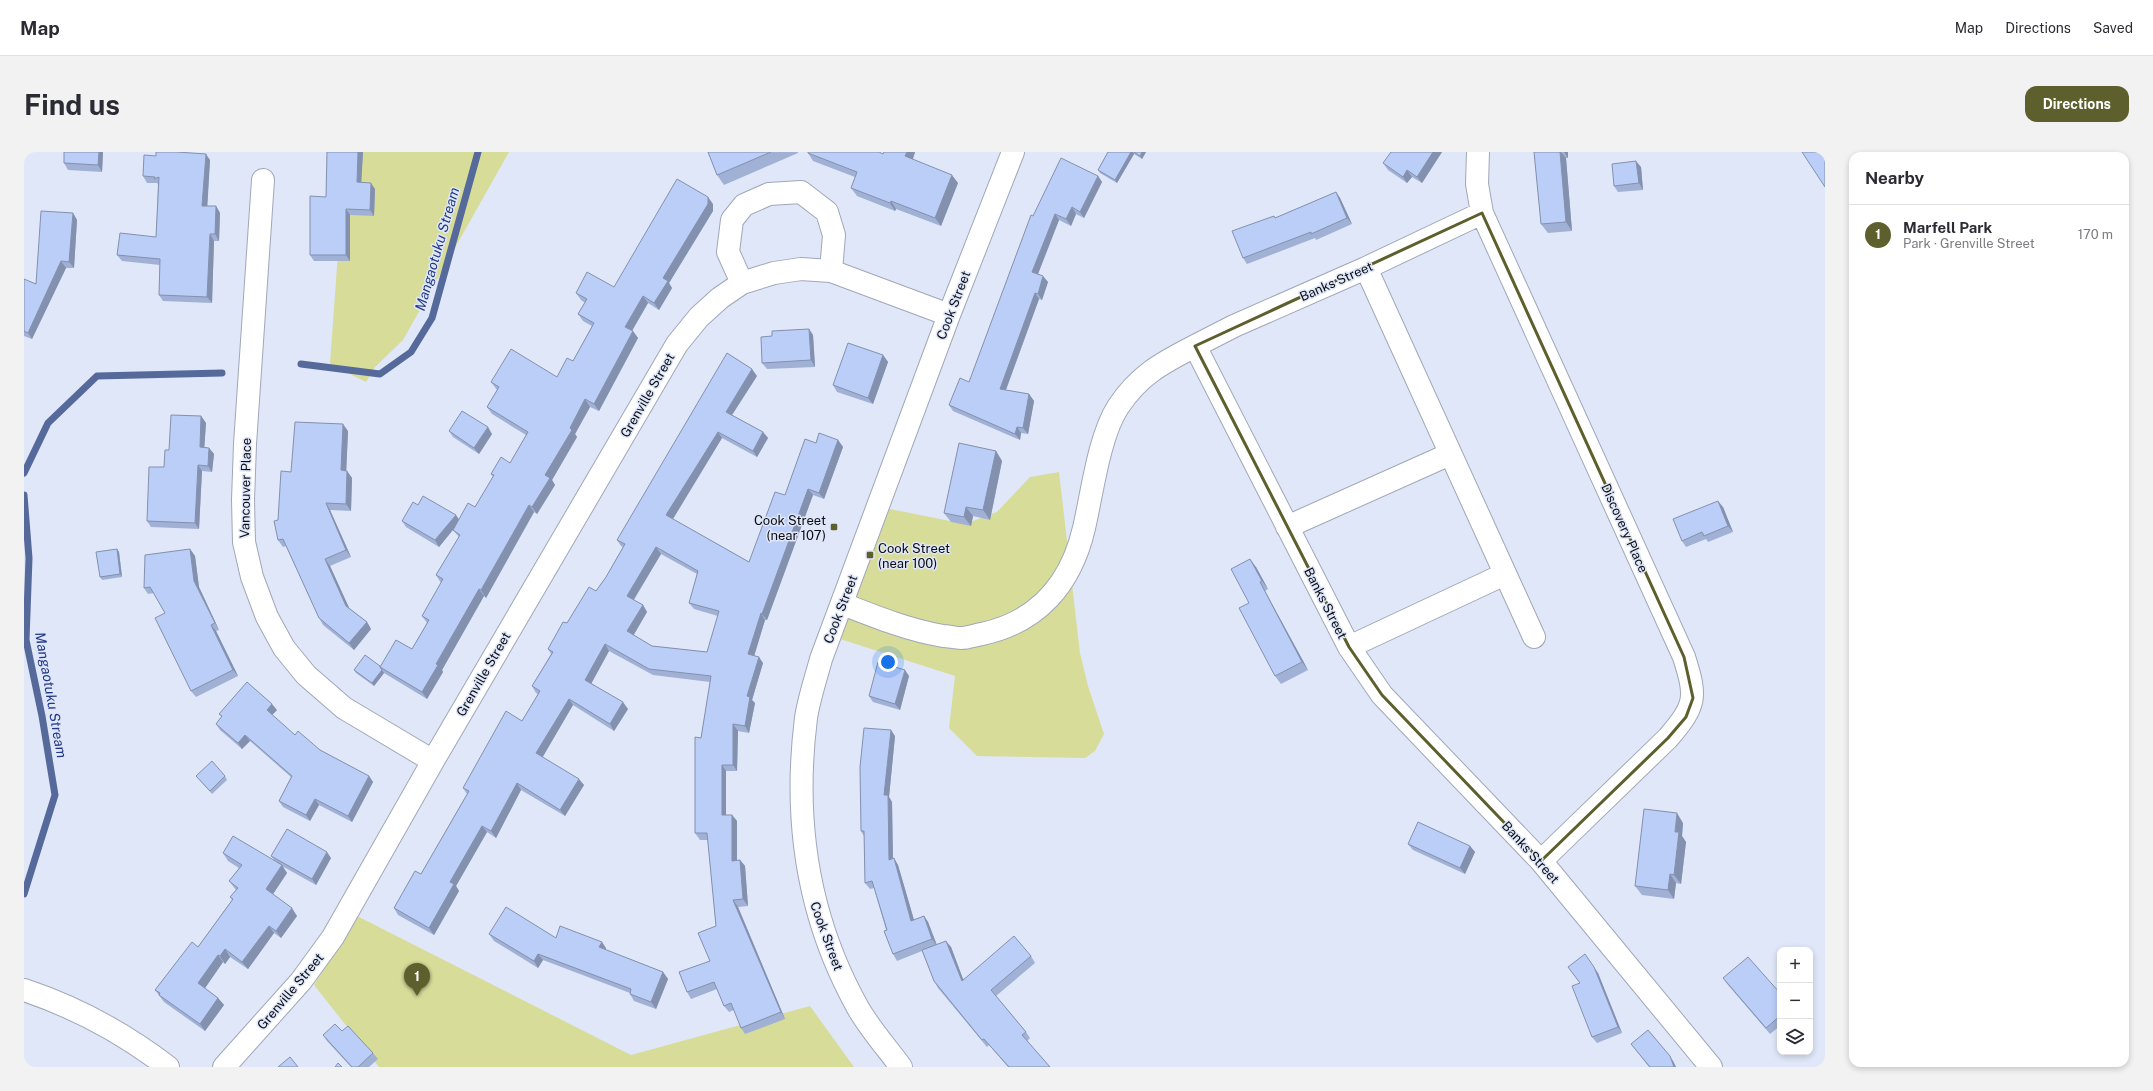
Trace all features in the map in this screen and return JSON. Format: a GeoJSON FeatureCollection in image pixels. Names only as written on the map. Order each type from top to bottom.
{"type":"FeatureCollection","features":[{"type":"Feature","properties":{"kind":"street","name":"Cook Street"},"geometry":{"type":"LineString","coordinates":[[901,1067],[859,1010],[833,960],[813,900],[803,834],[802,772],[806,716],[821,659],[843,604],[949,314],[1013,152]]}},
{"type":"Feature","properties":{"kind":"street","name":"Discovery Place"},"geometry":{"type":"LineString","coordinates":[[1478,152],[1477,184],[1482,213],[1684,657],[1691,681],[1693,698],[1686,717],[1668,738],[1541,861]]}},
{"type":"Feature","properties":{"kind":"street","name":"Vancouver Place"},"geometry":{"type":"LineString","coordinates":[[264,180],[243,493],[244,542],[252,577],[267,617],[277,636],[284,648],[306,675],[344,708],[433,761]]}},
{"type":"Feature","properties":{"kind":"street"},"geometry":{"type":"LineString","coordinates":[[742,282],[728,252],[732,220],[744,205],[769,194],[801,192],[827,212],[834,235],[831,271]]}},
{"type":"Feature","properties":{"kind":"street","name":"Banks Street"},"geometry":{"type":"LineString","coordinates":[[1482,213],[1366,268],[1234,326],[1195,346],[1349,647],[1382,695],[1541,861],[1711,1067]]}},
{"type":"Feature","properties":{"kind":"street"},"geometry":{"type":"LineString","coordinates":[[1366,268],[1534,637]]}},
{"type":"Feature","properties":{"kind":"street","name":"Grenville Street"},"geometry":{"type":"LineString","coordinates":[[224,1067],[302,981],[333,937],[433,761],[677,344],[699,317],[720,298],[742,282],[774,273],[801,269],[831,271],[949,314]]}},
{"type":"Feature","properties":{"kind":"street"},"geometry":{"type":"LineString","coordinates":[[843,604],[921,632],[960,638],[1003,629],[1031,614],[1054,593],[1073,564],[1084,530],[1106,438],[1117,408],[1135,383],[1150,370],[1195,346]]}},
{"type":"Feature","properties":{"kind":"street"},"geometry":{"type":"LineString","coordinates":[[1287,527],[1450,454]]}},
{"type":"Feature","properties":{"kind":"street"},"geometry":{"type":"LineString","coordinates":[[1349,647],[1505,574]]}},
{"type":"Feature","properties":{"kind":"street"},"geometry":{"type":"LineString","coordinates":[[24,990],[68,1007],[119,1034],[168,1067]]}},
{"type":"Feature","properties":{"kind":"highlighted area"},"geometry":{"type":"Polygon","coordinates":[[[1482,213],[1684,657],[1693,698],[1686,717],[1668,738],[1541,861],[1382,695],[1349,647],[1195,346],[1482,213]]]}},
{"type":"Feature","properties":{"kind":"green space"},"geometry":{"type":"Polygon","coordinates":[[[353,152],[509,152],[403,340],[375,367],[366,382],[330,364],[344,169],[353,152]]]}},
{"type":"Feature","properties":{"kind":"green space"},"geometry":{"type":"Polygon","coordinates":[[[1059,472],[1080,653],[1088,686],[1104,734],[1095,751],[1085,758],[977,756],[949,728],[955,676],[831,636],[875,506],[965,524],[997,512],[1030,477],[1059,472]]]}},
{"type":"Feature","properties":{"kind":"green space"},"geometry":{"type":"Polygon","coordinates":[[[357,916],[631,1055],[810,1006],[854,1067],[379,1067],[314,985],[357,916]]]}},
{"type":"Feature","properties":{"kind":"building"},"geometry":{"type":"Polygon","coordinates":[[[64,152],[99,152],[98,165],[64,163],[64,152]]]}},
{"type":"Feature","properties":{"kind":"building"},"geometry":{"type":"Polygon","coordinates":[[[156,152],[206,154],[202,206],[216,206],[215,234],[210,234],[207,297],[159,295],[160,259],[117,255],[120,233],[156,237],[159,177],[154,179],[155,177],[143,176],[144,155],[156,156],[156,152]]]}},
{"type":"Feature","properties":{"kind":"building"},"geometry":{"type":"Polygon","coordinates":[[[327,152],[358,152],[357,182],[371,183],[370,210],[346,209],[346,255],[310,255],[310,196],[326,197],[327,152]]]}},
{"type":"Feature","properties":{"kind":"building"},"geometry":{"type":"Polygon","coordinates":[[[708,152],[771,152],[717,175],[708,152]]]}},
{"type":"Feature","properties":{"kind":"building"},"geometry":{"type":"Polygon","coordinates":[[[808,152],[879,152],[883,154],[884,152],[907,152],[905,156],[952,175],[935,218],[891,201],[890,203],[851,188],[857,172],[808,152]]]}},
{"type":"Feature","properties":{"kind":"building"},"geometry":{"type":"Polygon","coordinates":[[[1108,152],[1131,152],[1115,180],[1098,170],[1108,152]]]}},
{"type":"Feature","properties":{"kind":"building"},"geometry":{"type":"Polygon","coordinates":[[[1134,152],[1142,152],[1140,156],[1134,152]]]}},
{"type":"Feature","properties":{"kind":"building"},"geometry":{"type":"Polygon","coordinates":[[[1391,152],[1433,152],[1417,177],[1407,170],[1403,177],[1383,163],[1391,152]]]}},
{"type":"Feature","properties":{"kind":"building"},"geometry":{"type":"Polygon","coordinates":[[[1534,152],[1560,152],[1566,222],[1541,224],[1534,152]]]}},
{"type":"Feature","properties":{"kind":"building"},"geometry":{"type":"Polygon","coordinates":[[[1802,152],[1825,152],[1825,187],[1802,152]]]}},
{"type":"Feature","properties":{"kind":"building"},"geometry":{"type":"Polygon","coordinates":[[[1061,158],[1098,176],[1080,212],[1072,207],[1066,219],[1055,214],[1032,272],[1043,276],[1038,294],[1035,293],[1000,389],[1029,394],[1023,428],[1017,427],[1015,434],[949,405],[960,378],[969,382],[1031,215],[1033,216],[1061,158]]]}},
{"type":"Feature","properties":{"kind":"building"},"geometry":{"type":"Polygon","coordinates":[[[1636,161],[1639,183],[1614,186],[1612,164],[1636,161]]]}},
{"type":"Feature","properties":{"kind":"building"},"geometry":{"type":"Polygon","coordinates":[[[677,179],[708,197],[708,204],[663,278],[668,281],[654,303],[643,296],[625,327],[633,331],[594,404],[585,399],[570,428],[572,430],[545,475],[550,478],[532,507],[529,505],[481,590],[479,589],[436,664],[438,665],[422,692],[380,667],[396,640],[412,649],[429,620],[422,616],[443,579],[436,575],[460,535],[453,530],[468,503],[475,507],[494,475],[491,474],[501,457],[510,463],[528,432],[487,407],[499,387],[491,382],[511,349],[557,377],[567,358],[573,361],[594,323],[578,314],[587,299],[576,293],[587,272],[614,287],[677,179]]]}},
{"type":"Feature","properties":{"kind":"building"},"geometry":{"type":"Polygon","coordinates":[[[1336,192],[1347,218],[1311,234],[1311,232],[1243,258],[1232,231],[1274,216],[1275,218],[1336,192]]]}},
{"type":"Feature","properties":{"kind":"building"},"geometry":{"type":"Polygon","coordinates":[[[41,211],[73,213],[69,262],[61,261],[28,333],[24,331],[24,279],[36,284],[41,211]]]}},
{"type":"Feature","properties":{"kind":"building"},"geometry":{"type":"Polygon","coordinates":[[[809,329],[811,360],[762,363],[761,337],[772,336],[772,331],[809,329]]]}},
{"type":"Feature","properties":{"kind":"building"},"geometry":{"type":"Polygon","coordinates":[[[848,343],[883,355],[868,398],[833,385],[848,343]]]}},
{"type":"Feature","properties":{"kind":"building"},"geometry":{"type":"Polygon","coordinates":[[[727,353],[752,369],[726,412],[763,432],[753,451],[718,432],[666,515],[749,562],[775,492],[785,495],[805,439],[816,443],[819,433],[838,440],[819,493],[808,489],[762,614],[761,613],[748,654],[759,657],[747,696],[750,697],[745,726],[733,724],[733,765],[722,765],[722,815],[732,815],[732,861],[740,860],[743,899],[733,900],[781,1012],[741,1028],[731,1003],[724,1006],[714,982],[687,992],[679,972],[710,961],[698,933],[716,926],[707,833],[695,833],[695,737],[701,738],[711,676],[649,669],[605,644],[585,680],[623,702],[610,724],[569,699],[536,753],[579,779],[560,810],[517,783],[491,831],[482,826],[450,882],[454,884],[429,928],[394,908],[415,871],[421,874],[469,791],[463,788],[506,711],[522,721],[540,691],[532,686],[553,652],[548,649],[563,622],[567,623],[589,587],[596,591],[606,577],[625,544],[617,540],[727,353]],[[656,547],[627,596],[643,605],[627,631],[652,646],[707,652],[719,611],[689,603],[698,571],[656,547]]]}},
{"type":"Feature","properties":{"kind":"building"},"geometry":{"type":"Polygon","coordinates":[[[462,411],[488,427],[474,448],[449,431],[462,411]]]}},
{"type":"Feature","properties":{"kind":"building"},"geometry":{"type":"Polygon","coordinates":[[[171,415],[201,416],[200,447],[209,448],[208,466],[198,465],[195,523],[147,521],[149,467],[164,467],[165,450],[169,450],[171,415]]]}},
{"type":"Feature","properties":{"kind":"building"},"geometry":{"type":"Polygon","coordinates":[[[295,422],[343,424],[341,470],[347,471],[346,504],[326,503],[346,550],[325,559],[346,606],[367,622],[349,643],[319,618],[283,539],[278,540],[274,521],[278,520],[281,471],[291,472],[295,422]]]}},
{"type":"Feature","properties":{"kind":"building"},"geometry":{"type":"Polygon","coordinates":[[[959,443],[996,451],[983,510],[966,507],[964,517],[944,513],[959,443]]]}},
{"type":"Feature","properties":{"kind":"building"},"geometry":{"type":"Polygon","coordinates":[[[423,496],[456,515],[435,540],[402,521],[413,502],[418,505],[423,496]]]}},
{"type":"Feature","properties":{"kind":"building"},"geometry":{"type":"Polygon","coordinates":[[[1718,501],[1728,526],[1704,536],[1702,532],[1682,541],[1673,519],[1718,501]]]}},
{"type":"Feature","properties":{"kind":"building"},"geometry":{"type":"Polygon","coordinates":[[[117,549],[120,574],[100,577],[96,552],[117,549]]]}},
{"type":"Feature","properties":{"kind":"building"},"geometry":{"type":"Polygon","coordinates":[[[190,549],[194,581],[215,623],[211,625],[233,670],[191,691],[155,618],[165,613],[150,587],[144,588],[145,555],[190,549]]]}},
{"type":"Feature","properties":{"kind":"building"},"geometry":{"type":"Polygon","coordinates":[[[1250,559],[1262,581],[1260,582],[1302,662],[1275,676],[1239,608],[1249,603],[1231,569],[1250,559]]]}},
{"type":"Feature","properties":{"kind":"building"},"geometry":{"type":"Polygon","coordinates":[[[365,655],[380,666],[382,670],[372,683],[354,670],[365,655]]]}},
{"type":"Feature","properties":{"kind":"building"},"geometry":{"type":"Polygon","coordinates":[[[878,662],[905,670],[895,704],[869,696],[878,662]]]}},
{"type":"Feature","properties":{"kind":"building"},"geometry":{"type":"Polygon","coordinates":[[[247,682],[272,704],[267,710],[295,735],[298,731],[320,750],[369,776],[348,816],[315,799],[306,815],[279,801],[292,776],[245,735],[238,743],[216,724],[222,716],[219,714],[247,682]]]}},
{"type":"Feature","properties":{"kind":"building"},"geometry":{"type":"Polygon","coordinates":[[[864,728],[891,730],[884,795],[888,795],[889,860],[894,858],[911,921],[924,916],[932,939],[893,954],[884,931],[887,930],[872,881],[865,883],[864,831],[861,831],[860,767],[864,728]]]}},
{"type":"Feature","properties":{"kind":"building"},"geometry":{"type":"Polygon","coordinates":[[[212,761],[225,776],[210,791],[196,776],[212,761]]]}},
{"type":"Feature","properties":{"kind":"building"},"geometry":{"type":"Polygon","coordinates":[[[1644,809],[1677,813],[1675,832],[1679,832],[1674,875],[1670,874],[1668,890],[1635,886],[1644,809]]]}},
{"type":"Feature","properties":{"kind":"building"},"geometry":{"type":"Polygon","coordinates":[[[1418,822],[1470,846],[1460,868],[1408,844],[1418,822]]]}},
{"type":"Feature","properties":{"kind":"building"},"geometry":{"type":"Polygon","coordinates":[[[287,829],[327,852],[312,879],[271,856],[287,829]]]}},
{"type":"Feature","properties":{"kind":"building"},"geometry":{"type":"Polygon","coordinates":[[[233,836],[282,865],[266,889],[292,908],[276,931],[269,926],[242,962],[225,949],[220,956],[218,955],[198,983],[218,998],[200,1024],[159,995],[160,993],[155,990],[192,942],[198,947],[233,899],[230,897],[238,888],[229,881],[242,865],[223,853],[233,836]]]}},
{"type":"Feature","properties":{"kind":"building"},"geometry":{"type":"Polygon","coordinates":[[[506,907],[556,938],[560,926],[602,942],[599,947],[663,972],[651,1002],[630,994],[631,989],[538,954],[534,961],[489,934],[506,907]]]}},
{"type":"Feature","properties":{"kind":"building"},"geometry":{"type":"Polygon","coordinates":[[[1014,936],[1031,956],[991,990],[1026,1032],[1022,1035],[1050,1067],[1009,1067],[984,1039],[982,1040],[934,981],[922,950],[946,941],[962,981],[1014,936]]]}},
{"type":"Feature","properties":{"kind":"building"},"geometry":{"type":"Polygon","coordinates":[[[1585,954],[1594,967],[1618,1027],[1592,1037],[1572,986],[1580,983],[1568,967],[1585,954]]]}},
{"type":"Feature","properties":{"kind":"building"},"geometry":{"type":"Polygon","coordinates":[[[1748,957],[1777,990],[1777,1019],[1766,1028],[1723,978],[1748,957]]]}},
{"type":"Feature","properties":{"kind":"building"},"geometry":{"type":"Polygon","coordinates":[[[335,1024],[342,1031],[348,1026],[373,1053],[358,1067],[352,1067],[323,1035],[335,1024]]]}},
{"type":"Feature","properties":{"kind":"building"},"geometry":{"type":"Polygon","coordinates":[[[1648,1030],[1670,1056],[1674,1067],[1650,1067],[1631,1044],[1648,1030]]]}},
{"type":"Feature","properties":{"kind":"building"},"geometry":{"type":"Polygon","coordinates":[[[290,1057],[298,1067],[278,1067],[290,1057]]]}},
{"type":"Feature","properties":{"kind":"building"},"geometry":{"type":"Polygon","coordinates":[[[338,1063],[342,1067],[335,1067],[338,1063]]]}},
{"type":"Feature","properties":{"kind":"waterway","name":"Mangaotuku Stream"},"geometry":{"type":"LineString","coordinates":[[301,364],[380,374],[411,352],[432,318],[478,152]]}},
{"type":"Feature","properties":{"kind":"waterway","name":"Mangaotuku Stream"},"geometry":{"type":"LineString","coordinates":[[24,473],[48,423],[97,376],[222,373]]}},
{"type":"Feature","properties":{"kind":"waterway","name":"Mangaotuku Stream"},"geometry":{"type":"LineString","coordinates":[[24,495],[29,558],[26,640],[42,716],[55,795],[24,894]]}},
{"type":"Feature","properties":{"kind":"place","name":"Cook Street (near 107)"},"geometry":{"type":"Point","coordinates":[834,527]}},
{"type":"Feature","properties":{"kind":"place","name":"Cook Street (near 100)"},"geometry":{"type":"Point","coordinates":[870,555]}},
{"type":"Feature","properties":{"kind":"place","name":"Marfell Park"},"geometry":{"type":"Point","coordinates":[417,996]}}]}
